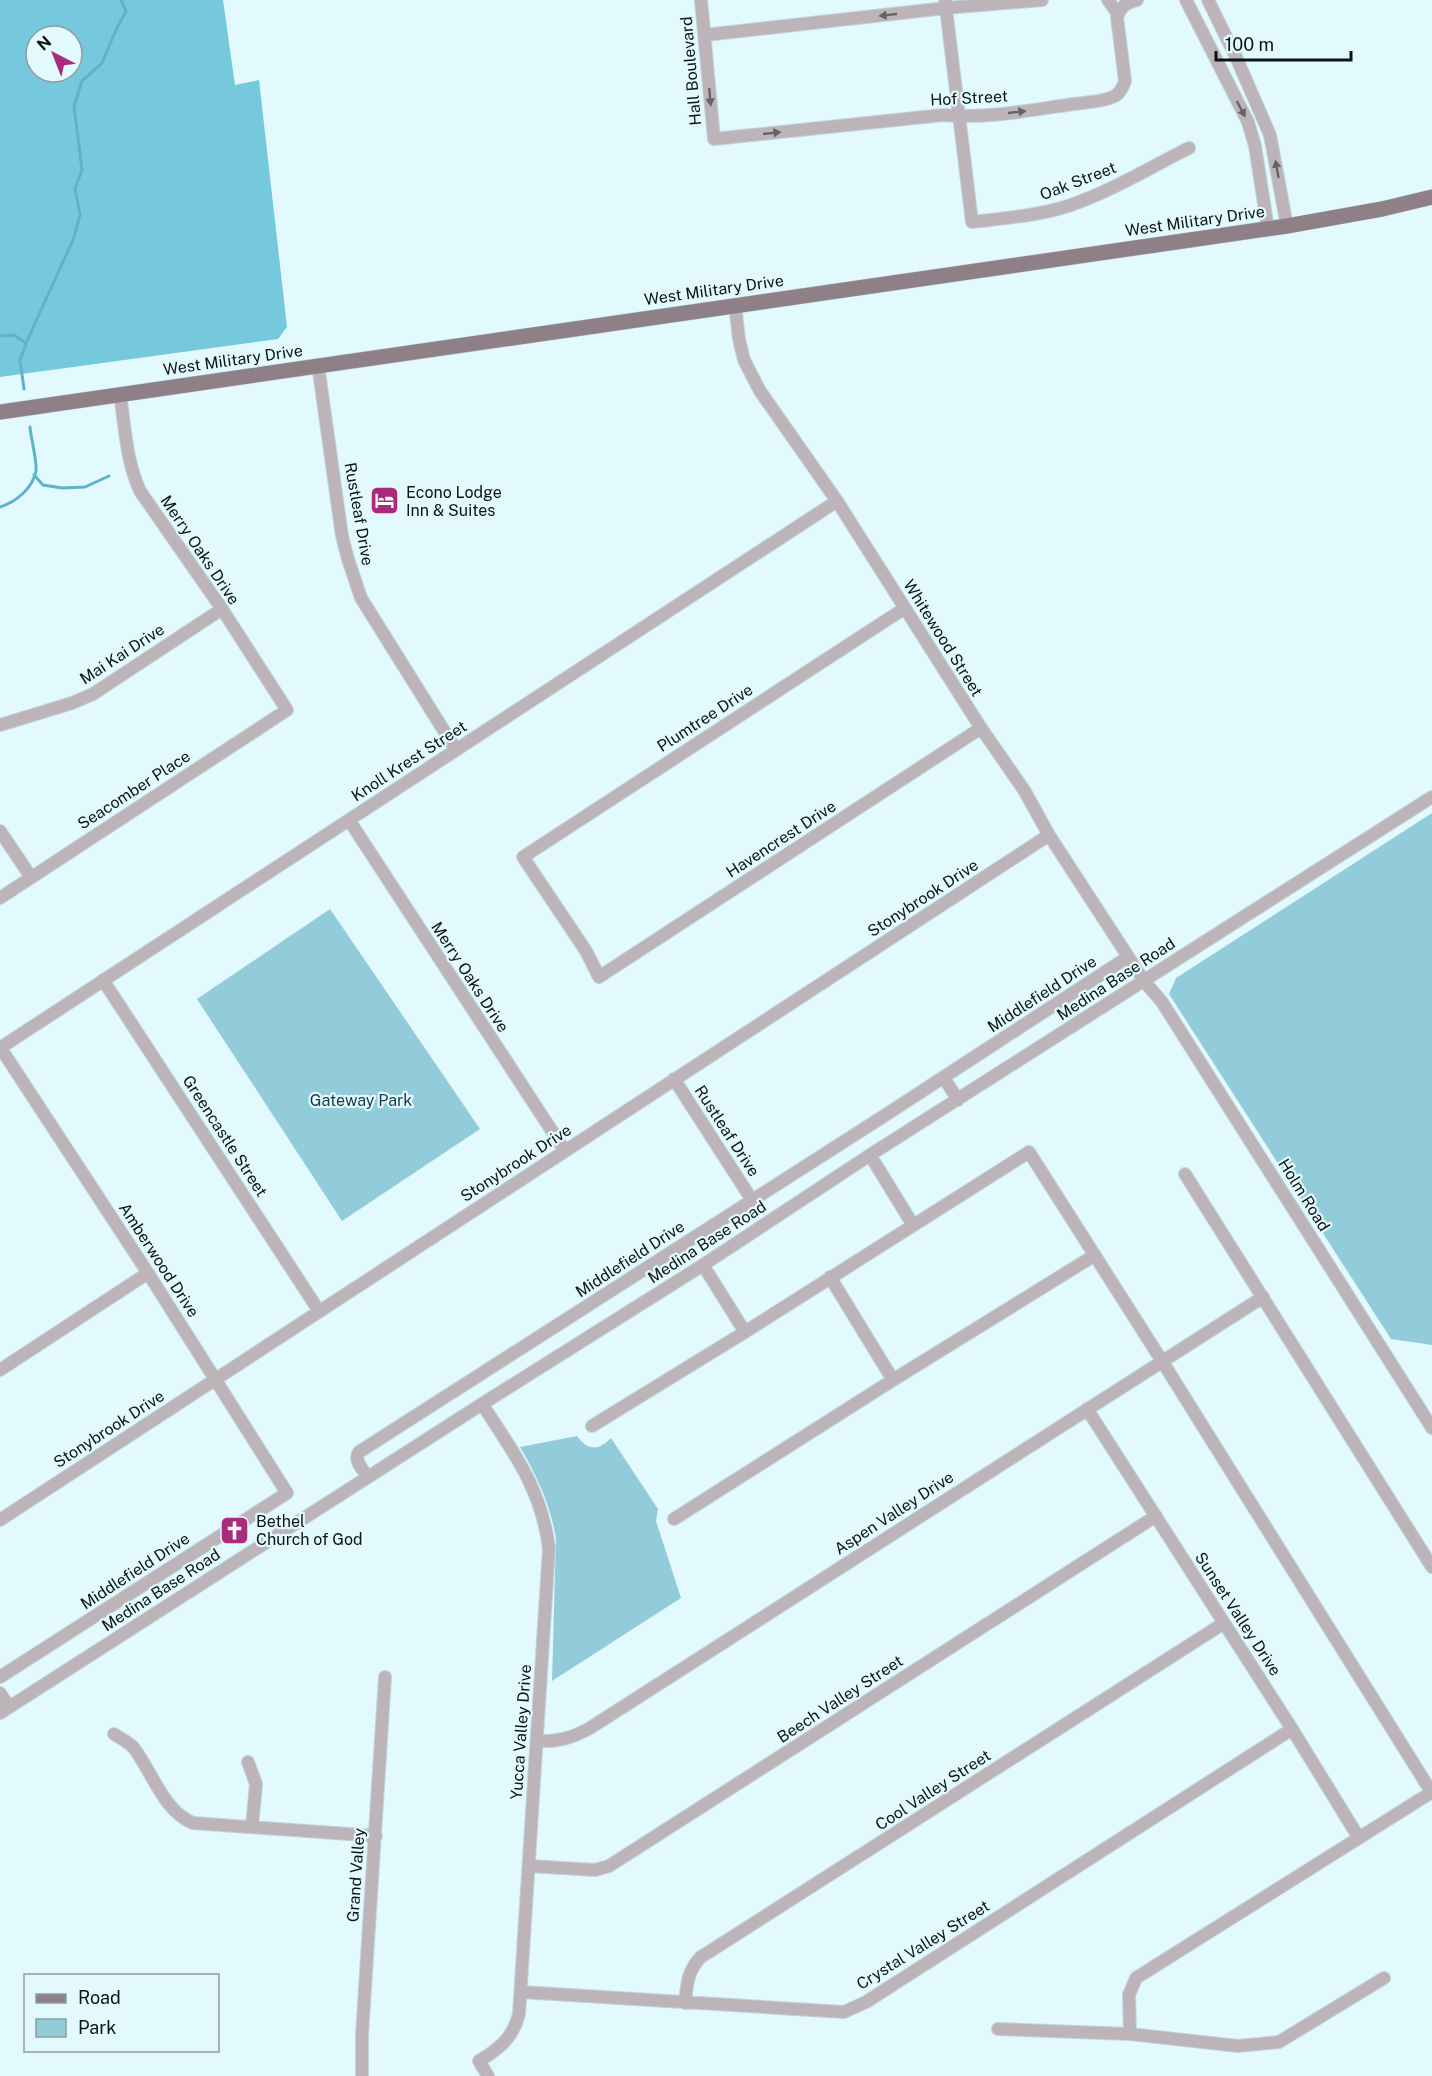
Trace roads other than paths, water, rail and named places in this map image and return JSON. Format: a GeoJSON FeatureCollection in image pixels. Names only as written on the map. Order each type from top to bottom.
{"type":"FeatureCollection","features":[{"type":"Feature","properties":{"kind":"main road","name":"West Military Drive"},"geometry":{"type":"LineString","coordinates":[[0,412],[1268,229],[1382,209],[1432,197]]}},
{"type":"Feature","properties":{"kind":"street","name":"Hall Boulevard"},"geometry":{"type":"LineString","coordinates":[[701,0],[714,140]]}},
{"type":"Feature","properties":{"kind":"street"},"geometry":{"type":"LineString","coordinates":[[705,35],[946,4],[1042,0]]}},
{"type":"Feature","properties":{"kind":"street"},"geometry":{"type":"LineString","coordinates":[[1108,0],[1118,14],[1127,3],[1137,0]]}},
{"type":"Feature","properties":{"kind":"street"},"geometry":{"type":"LineString","coordinates":[[1186,0],[1248,122],[1255,146],[1268,229]]}},
{"type":"Feature","properties":{"kind":"street"},"geometry":{"type":"LineString","coordinates":[[1208,0],[1246,78],[1270,135],[1287,226]]}},
{"type":"Feature","properties":{"kind":"street"},"geometry":{"type":"LineString","coordinates":[[946,4],[959,116]]}},
{"type":"Feature","properties":{"kind":"street","name":"Hof Street"},"geometry":{"type":"LineString","coordinates":[[714,140],[944,114],[959,116],[1103,100],[1122,90],[1125,81],[1118,14]]}},
{"type":"Feature","properties":{"kind":"street"},"geometry":{"type":"LineString","coordinates":[[1201,30],[1219,22]]}},
{"type":"Feature","properties":{"kind":"street"},"geometry":{"type":"LineString","coordinates":[[1229,86],[1246,78]]}},
{"type":"Feature","properties":{"kind":"street","name":"Oak Street"},"geometry":{"type":"LineString","coordinates":[[959,116],[972,222],[1039,213],[1067,206],[1122,182],[1189,148]]}},
{"type":"Feature","properties":{"kind":"street","name":"Whitewood Street"},"geometry":{"type":"LineString","coordinates":[[735,305],[744,360],[753,379],[837,501],[981,728],[1024,790],[1049,835],[1144,981]]}},
{"type":"Feature","properties":{"kind":"street","name":"Rustleaf Drive"},"geometry":{"type":"LineString","coordinates":[[318,365],[342,536],[354,579],[361,598],[456,750]]}},
{"type":"Feature","properties":{"kind":"street","name":"Merry Oaks Drive"},"geometry":{"type":"LineString","coordinates":[[120,394],[132,474],[140,491],[222,609],[287,710]]}},
{"type":"Feature","properties":{"kind":"street","name":"Knoll Krest Street"},"geometry":{"type":"LineString","coordinates":[[0,1048],[837,501]]}},
{"type":"Feature","properties":{"kind":"street","name":"Plumtree Drive"},"geometry":{"type":"LineString","coordinates":[[599,977],[586,951],[523,857],[905,608]]}},
{"type":"Feature","properties":{"kind":"street","name":"Mai Kai Drive"},"geometry":{"type":"LineString","coordinates":[[0,725],[72,703],[93,694],[222,609]]}},
{"type":"Feature","properties":{"kind":"street","name":"Seacomber Place"},"geometry":{"type":"LineString","coordinates":[[0,898],[287,710]]}},
{"type":"Feature","properties":{"kind":"street","name":"Havencrest Drive"},"geometry":{"type":"LineString","coordinates":[[599,977],[981,728]]}},
{"type":"Feature","properties":{"kind":"street","name":"Medina Base Road"},"geometry":{"type":"LineString","coordinates":[[5,1710],[1432,796]]}},
{"type":"Feature","properties":{"kind":"street","name":"Merry Oaks Drive"},"geometry":{"type":"LineString","coordinates":[[349,820],[565,1151]]}},
{"type":"Feature","properties":{"kind":"street"},"geometry":{"type":"LineString","coordinates":[[0,831],[31,877]]}},
{"type":"Feature","properties":{"kind":"street","name":"Stonybrook Drive"},"geometry":{"type":"LineString","coordinates":[[0,1520],[1049,835]]}},
{"type":"Feature","properties":{"kind":"street","name":"Middlefield Drive"},"geometry":{"type":"LineString","coordinates":[[368,1478],[357,1460],[356,1456],[359,1452],[944,1078],[1128,957]]}},
{"type":"Feature","properties":{"kind":"street","name":"Greencastle Street"},"geometry":{"type":"LineString","coordinates":[[103,980],[320,1311]]}},
{"type":"Feature","properties":{"kind":"street","name":"Holm Road"},"geometry":{"type":"LineString","coordinates":[[1144,981],[1162,1002],[1432,1428]]}},
{"type":"Feature","properties":{"kind":"street","name":"Amberwood Drive"},"geometry":{"type":"LineString","coordinates":[[0,1048],[148,1273],[287,1493]]}},
{"type":"Feature","properties":{"kind":"street"},"geometry":{"type":"LineString","coordinates":[[944,1078],[958,1100]]}},
{"type":"Feature","properties":{"kind":"street","name":"Rustleaf Drive"},"geometry":{"type":"LineString","coordinates":[[674,1079],[752,1200]]}},
{"type":"Feature","properties":{"kind":"street"},"geometry":{"type":"LineString","coordinates":[[592,1426],[1029,1152],[1432,1792],[1136,1978],[1129,1995],[1130,2034]]}},
{"type":"Feature","properties":{"kind":"street"},"geometry":{"type":"LineString","coordinates":[[870,1155],[913,1225]]}},
{"type":"Feature","properties":{"kind":"street"},"geometry":{"type":"LineString","coordinates":[[1185,1174],[1432,1568]]}},
{"type":"Feature","properties":{"kind":"street"},"geometry":{"type":"LineString","coordinates":[[674,1519],[892,1380],[1095,1255]]}},
{"type":"Feature","properties":{"kind":"street"},"geometry":{"type":"LineString","coordinates":[[703,1265],[745,1332]]}},
{"type":"Feature","properties":{"kind":"street"},"geometry":{"type":"LineString","coordinates":[[0,1370],[148,1273]]}},
{"type":"Feature","properties":{"kind":"street"},"geometry":{"type":"LineString","coordinates":[[830,1277],[892,1380]]}},
{"type":"Feature","properties":{"kind":"street","name":"Aspen Valley Drive"},"geometry":{"type":"LineString","coordinates":[[537,1741],[555,1742],[590,1728],[1263,1297]]}},
{"type":"Feature","properties":{"kind":"street","name":"Yucca Valley Drive"},"geometry":{"type":"LineString","coordinates":[[482,1404],[531,1482],[547,1529],[549,1560],[519,2014],[512,2034],[496,2050],[479,2061],[488,2076]]}},
{"type":"Feature","properties":{"kind":"street","name":"Sunset Valley Drive"},"geometry":{"type":"LineString","coordinates":[[1087,1409],[1359,1838]]}},
{"type":"Feature","properties":{"kind":"street","name":"Middlefield Drive"},"geometry":{"type":"LineString","coordinates":[[0,1677],[287,1493]]}},
{"type":"Feature","properties":{"kind":"street","name":"Beech Valley Street"},"geometry":{"type":"LineString","coordinates":[[529,1866],[595,1870],[609,1866],[1156,1516]]}},
{"type":"Feature","properties":{"kind":"street","name":"Cool Valley Street"},"geometry":{"type":"LineString","coordinates":[[685,2003],[688,1977],[701,1957],[1224,1623]]}},
{"type":"Feature","properties":{"kind":"street","name":"Grand Valley"},"geometry":{"type":"LineString","coordinates":[[362,2076],[362,2035],[385,1677]]}},
{"type":"Feature","properties":{"kind":"street"},"geometry":{"type":"LineString","coordinates":[[0,1693],[5,1710]]}},
{"type":"Feature","properties":{"kind":"street","name":"Crystal Valley Street"},"geometry":{"type":"LineString","coordinates":[[521,1992],[844,2012],[854,2008],[1292,1729]]}},
{"type":"Feature","properties":{"kind":"street"},"geometry":{"type":"LineString","coordinates":[[114,1734],[131,1746],[167,1801],[184,1819],[193,1823],[376,1836]]}},
{"type":"Feature","properties":{"kind":"street"},"geometry":{"type":"LineString","coordinates":[[248,1762],[256,1784],[252,1827]]}},
{"type":"Feature","properties":{"kind":"street"},"geometry":{"type":"LineString","coordinates":[[998,2029],[1130,2034],[1238,2046],[1279,2042],[1384,1978]]}},
{"type":"Feature","properties":{"kind":"waterway"},"geometry":{"type":"LineString","coordinates":[[0,336],[14,335],[26,343],[73,240],[80,215],[75,188],[82,170],[74,106],[82,81],[102,63],[126,11],[121,0]]}},
{"type":"Feature","properties":{"kind":"waterway"},"geometry":{"type":"LineString","coordinates":[[24,389],[20,360],[26,344]]}},
{"type":"Feature","properties":{"kind":"waterway"},"geometry":{"type":"LineString","coordinates":[[0,507],[23,494],[34,477],[36,461],[30,427]]}},
{"type":"Feature","properties":{"kind":"waterway"},"geometry":{"type":"LineString","coordinates":[[34,475],[43,485],[62,488],[85,487],[109,476]]}},
{"type":"Feature","properties":{"kind":"place","name":"Econo Lodge Inn & Suites"},"geometry":{"type":"Point","coordinates":[385,501]}},
{"type":"Feature","properties":{"kind":"place","name":"Bethel Church of God"},"geometry":{"type":"Point","coordinates":[235,1530]}},
{"type":"Feature","properties":{"kind":"park label","name":"Gateway Park"},"geometry":{"type":"Point","coordinates":[361,1100]}}]}
